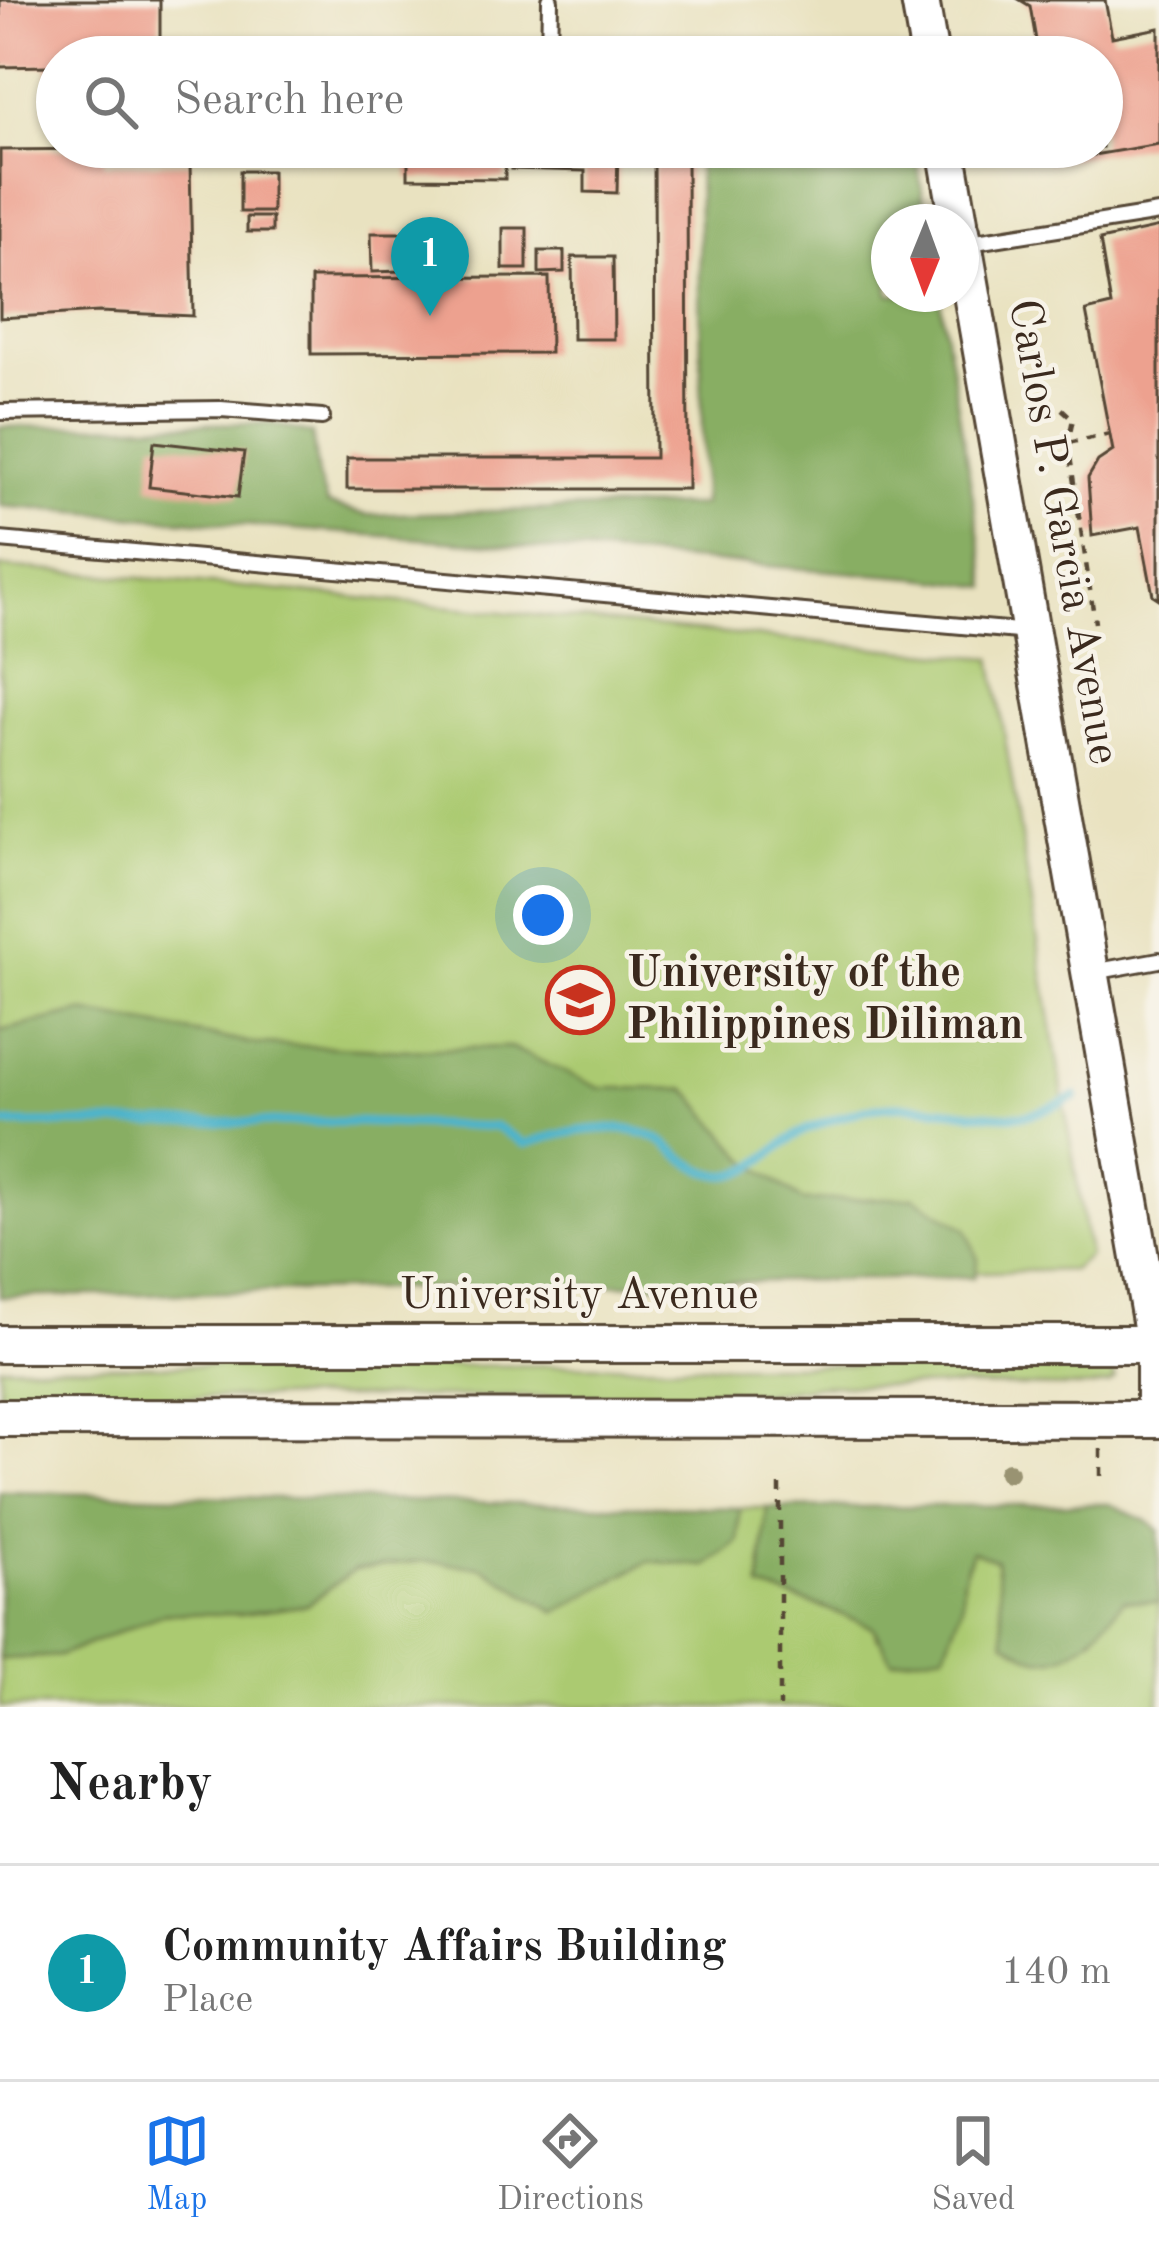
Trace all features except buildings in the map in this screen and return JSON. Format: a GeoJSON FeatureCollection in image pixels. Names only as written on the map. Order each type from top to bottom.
{"type":"FeatureCollection","features":[{"type":"Feature","properties":{"kind":"street"},"geometry":{"type":"LineString","coordinates":[[920,0],[926,36]]}},
{"type":"Feature","properties":{"kind":"street","name":"Carlos P. Garcia Avenue"},"geometry":{"type":"LineString","coordinates":[[950,168],[956,204]]}},
{"type":"Feature","properties":{"kind":"street","name":"Carlos P. Garcia Avenue"},"geometry":{"type":"LineString","coordinates":[[975,312],[1157,1344],[1157,1419]]}},
{"type":"Feature","properties":{"kind":"street","name":"University Avenue"},"geometry":{"type":"LineString","coordinates":[[0,1344],[1157,1344]]}},
{"type":"Feature","properties":{"kind":"street"},"geometry":{"type":"LineString","coordinates":[[0,1418],[1157,1419]]}},
{"type":"Feature","properties":{"kind":"lane"},"geometry":{"type":"LineString","coordinates":[[549,36],[550,0]]}},
{"type":"Feature","properties":{"kind":"lane"},"geometry":{"type":"LineString","coordinates":[[979,230],[1159,213]]}},
{"type":"Feature","properties":{"kind":"lane"},"geometry":{"type":"LineString","coordinates":[[0,412],[221,409],[322,417]]}},
{"type":"Feature","properties":{"kind":"lane"},"geometry":{"type":"LineString","coordinates":[[0,540],[1031,632]]}},
{"type":"Feature","properties":{"kind":"lane"},"geometry":{"type":"LineString","coordinates":[[1091,973],[1159,960]]}},
{"type":"Feature","properties":{"kind":"path"},"geometry":{"type":"LineString","coordinates":[[1062,409],[1073,419],[1068,443],[1094,623]]}},
{"type":"Feature","properties":{"kind":"path"},"geometry":{"type":"LineString","coordinates":[[1068,443],[1110,434]]}},
{"type":"Feature","properties":{"kind":"path"},"geometry":{"type":"LineString","coordinates":[[780,1485],[780,1707]]}},
{"type":"Feature","properties":{"kind":"green space"},"geometry":{"type":"Polygon","coordinates":[[[698,168],[918,168],[924,204],[871,204],[871,312],[942,312],[988,587],[0,506],[0,427],[270,423],[312,434],[327,504],[367,515],[703,505],[698,168]]]}},
{"type":"Feature","properties":{"kind":"green space"},"geometry":{"type":"Polygon","coordinates":[[[0,567],[992,658],[1089,1256],[1072,1270],[0,1295],[0,567]]]}},
{"type":"Feature","properties":{"kind":"green space"},"geometry":{"type":"Polygon","coordinates":[[[82,1012],[255,1044],[407,1050],[509,1047],[600,1088],[686,1089],[747,1160],[803,1201],[914,1197],[966,1229],[978,1259],[974,1277],[0,1297],[0,1031],[82,1012]]]}},
{"type":"Feature","properties":{"kind":"green space"},"geometry":{"type":"Polygon","coordinates":[[[0,1366],[1112,1367],[1115,1379],[1086,1387],[822,1385],[747,1396],[0,1398],[0,1366]]]}},
{"type":"Feature","properties":{"kind":"green space"},"geometry":{"type":"Polygon","coordinates":[[[0,1492],[740,1508],[738,1541],[706,1566],[649,1561],[556,1612],[482,1567],[423,1561],[354,1570],[306,1605],[241,1614],[165,1613],[59,1656],[0,1659],[0,1492]]]}},
{"type":"Feature","properties":{"kind":"green space"},"geometry":{"type":"Polygon","coordinates":[[[1110,1504],[1159,1531],[1159,1602],[1124,1600],[1088,1640],[1053,1659],[1035,1658],[1005,1641],[996,1560],[972,1551],[963,1578],[962,1606],[945,1652],[892,1660],[873,1627],[760,1588],[767,1508],[1110,1504]]]}},
{"type":"Feature","properties":{"kind":"green space"},"geometry":{"type":"Polygon","coordinates":[[[740,1508],[767,1508],[760,1588],[873,1627],[877,1639],[962,1606],[971,1550],[996,1559],[1005,1641],[1093,1637],[1124,1600],[1159,1602],[1159,1707],[0,1707],[0,1659],[59,1656],[165,1613],[241,1614],[306,1605],[354,1570],[424,1561],[482,1567],[556,1612],[649,1561],[706,1566],[738,1541],[740,1508]]]}},
{"type":"Feature","properties":{"kind":"waterway"},"geometry":{"type":"LineString","coordinates":[[0,1124],[354,1122],[496,1127],[525,1144],[578,1131],[616,1129],[651,1136],[698,1167],[732,1175],[752,1167],[800,1133],[860,1111],[900,1106],[1025,1115],[1076,1097]]}},
{"type":"Feature","properties":{"kind":"place","name":"Community Affairs Building"},"geometry":{"type":"Point","coordinates":[430,316]}},
{"type":"Feature","properties":{"kind":"place","name":"University of the Philippines Diliman"},"geometry":{"type":"Point","coordinates":[580,1000]}}]}
